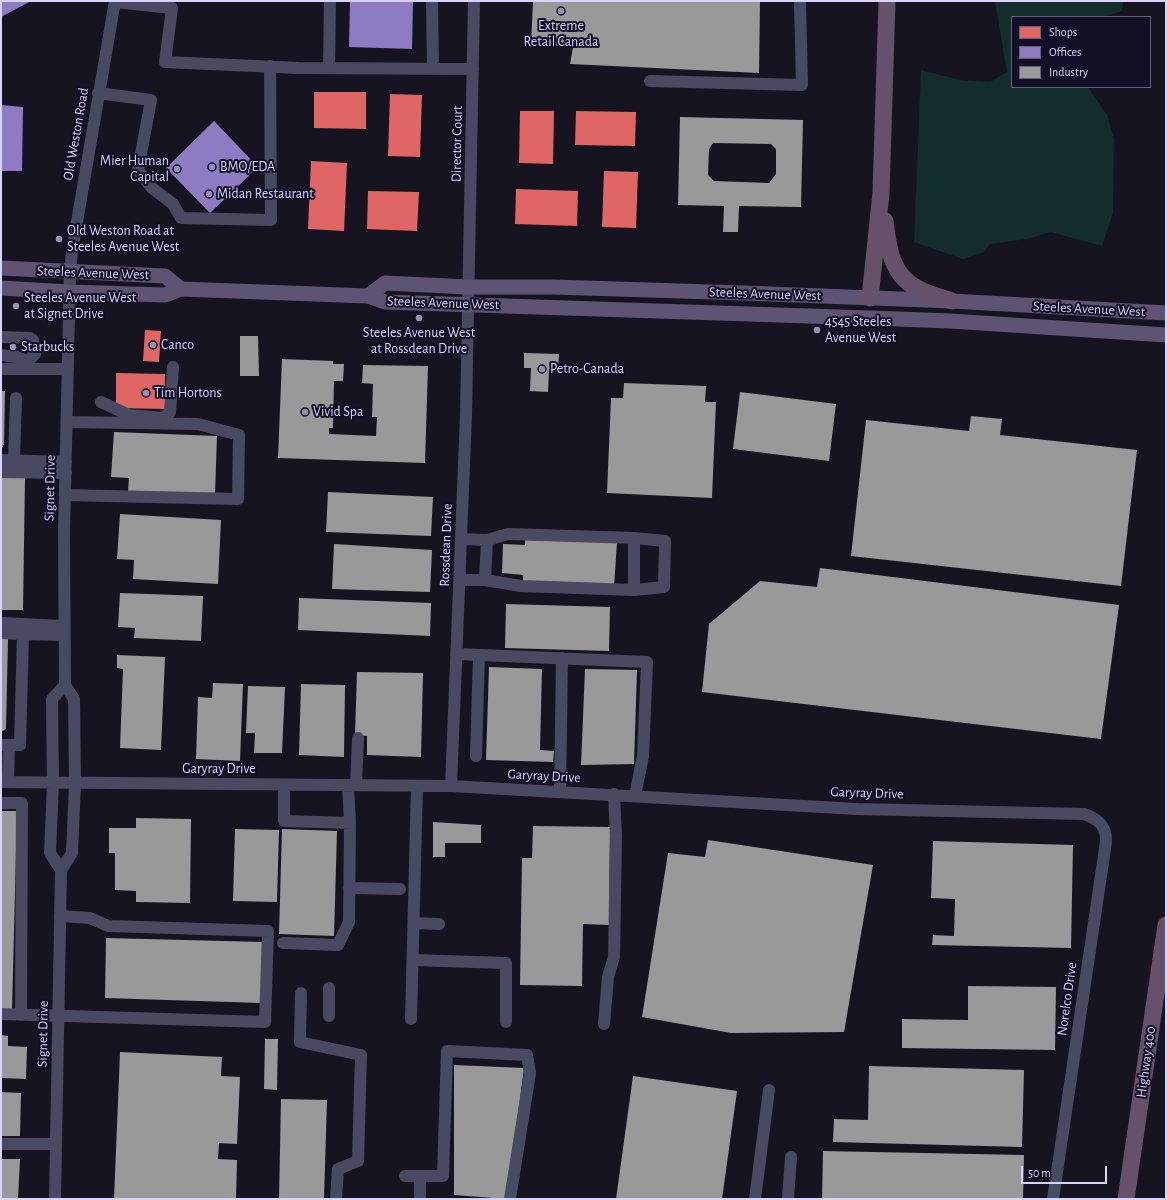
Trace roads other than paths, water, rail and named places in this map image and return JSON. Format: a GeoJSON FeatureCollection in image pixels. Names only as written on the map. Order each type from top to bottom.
{"type":"FeatureCollection","features":[{"type":"Feature","properties":{"kind":"highway"},"geometry":{"type":"LineString","coordinates":[[870,298],[881,193],[887,1]]}},
{"type":"Feature","properties":{"kind":"highway"},"geometry":{"type":"LineString","coordinates":[[881,193],[891,257],[903,279],[916,288],[952,301]]}},
{"type":"Feature","properties":{"kind":"highway","name":"Highway 400"},"geometry":{"type":"LineString","coordinates":[[1126,1199],[1166,925]]}},
{"type":"Feature","properties":{"kind":"main road","name":"Steeles Avenue West"},"geometry":{"type":"LineString","coordinates":[[1,268],[165,276],[181,289]]}},
{"type":"Feature","properties":{"kind":"main road","name":"Steeles Avenue West"},"geometry":{"type":"LineString","coordinates":[[368,296],[385,283],[468,287],[561,287],[744,293],[952,301],[1166,313]]}},
{"type":"Feature","properties":{"kind":"main road","name":"Steeles Avenue West"},"geometry":{"type":"LineString","coordinates":[[1,288],[165,295],[181,289],[368,296],[385,302],[867,318],[1166,335]]}},
{"type":"Feature","properties":{"kind":"main road"},"geometry":{"type":"LineString","coordinates":[[867,318],[870,298]]}},
{"type":"Feature","properties":{"kind":"street"},"geometry":{"type":"LineString","coordinates":[[115,1],[172,5],[165,62],[330,68],[473,70]]}},
{"type":"Feature","properties":{"kind":"street","name":"Old Weston Road"},"geometry":{"type":"LineString","coordinates":[[70,292],[72,251],[115,1]]}},
{"type":"Feature","properties":{"kind":"street"},"geometry":{"type":"LineString","coordinates":[[330,1],[330,68]]}},
{"type":"Feature","properties":{"kind":"street"},"geometry":{"type":"LineString","coordinates":[[432,1],[433,69]]}},
{"type":"Feature","properties":{"kind":"street","name":"Director Court"},"geometry":{"type":"LineString","coordinates":[[468,287],[474,1]]}},
{"type":"Feature","properties":{"kind":"street"},"geometry":{"type":"LineString","coordinates":[[650,81],[802,85],[800,1]]}},
{"type":"Feature","properties":{"kind":"street"},"geometry":{"type":"LineString","coordinates":[[98,93],[151,100],[138,170],[152,188],[173,204],[181,218],[271,220],[270,66]]}},
{"type":"Feature","properties":{"kind":"street","name":"Rossdean Drive"},"geometry":{"type":"LineString","coordinates":[[451,786],[466,415],[468,287]]}},
{"type":"Feature","properties":{"kind":"street","name":"Signet Drive"},"geometry":{"type":"LineString","coordinates":[[56,1199],[61,870],[72,853],[74,783],[74,699],[65,685],[64,631],[65,495],[70,292]]}},
{"type":"Feature","properties":{"kind":"street"},"geometry":{"type":"LineString","coordinates":[[1,337],[30,338],[33,340],[35,354],[27,365]]}},
{"type":"Feature","properties":{"kind":"street"},"geometry":{"type":"LineString","coordinates":[[1,355],[17,357],[27,365]]}},
{"type":"Feature","properties":{"kind":"street"},"geometry":{"type":"LineString","coordinates":[[1,369],[27,365],[68,369]]}},
{"type":"Feature","properties":{"kind":"street"},"geometry":{"type":"LineString","coordinates":[[101,402],[129,415],[164,418],[170,412],[173,367]]}},
{"type":"Feature","properties":{"kind":"street"},"geometry":{"type":"LineString","coordinates":[[14,460],[16,398]]}},
{"type":"Feature","properties":{"kind":"street"},"geometry":{"type":"LineString","coordinates":[[65,495],[238,499],[239,435],[198,424],[67,422]]}},
{"type":"Feature","properties":{"kind":"street"},"geometry":{"type":"LineString","coordinates":[[1,460],[14,460],[66,468]]}},
{"type":"Feature","properties":{"kind":"street"},"geometry":{"type":"LineString","coordinates":[[1,472],[66,468]]}},
{"type":"Feature","properties":{"kind":"street"},"geometry":{"type":"LineString","coordinates":[[460,580],[485,580],[521,586],[634,590],[664,587],[665,541],[634,538],[508,534],[487,540],[461,539]]}},
{"type":"Feature","properties":{"kind":"street"},"geometry":{"type":"LineString","coordinates":[[634,538],[634,590]]}},
{"type":"Feature","properties":{"kind":"street"},"geometry":{"type":"LineString","coordinates":[[485,580],[487,540]]}},
{"type":"Feature","properties":{"kind":"street"},"geometry":{"type":"LineString","coordinates":[[1,623],[64,631]]}},
{"type":"Feature","properties":{"kind":"street"},"geometry":{"type":"LineString","coordinates":[[1,633],[24,634],[64,631]]}},
{"type":"Feature","properties":{"kind":"street"},"geometry":{"type":"LineString","coordinates":[[4,782],[5,745],[20,745],[24,634]]}},
{"type":"Feature","properties":{"kind":"street"},"geometry":{"type":"LineString","coordinates":[[457,654],[647,662],[643,756],[635,796]]}},
{"type":"Feature","properties":{"kind":"street"},"geometry":{"type":"LineString","coordinates":[[476,756],[479,655]]}},
{"type":"Feature","properties":{"kind":"street"},"geometry":{"type":"LineString","coordinates":[[560,792],[562,658]]}},
{"type":"Feature","properties":{"kind":"street"},"geometry":{"type":"LineString","coordinates":[[61,870],[50,853],[53,783],[52,699],[65,685]]}},
{"type":"Feature","properties":{"kind":"street"},"geometry":{"type":"LineString","coordinates":[[283,943],[338,945],[349,922],[350,823],[352,786],[358,738]]}},
{"type":"Feature","properties":{"kind":"street","name":"Garyray Drive"},"geometry":{"type":"LineString","coordinates":[[4,782],[451,786],[614,794],[857,809],[1084,814]]}},
{"type":"Feature","properties":{"kind":"street"},"geometry":{"type":"LineString","coordinates":[[284,785],[284,821],[350,823]]}},
{"type":"Feature","properties":{"kind":"street"},"geometry":{"type":"LineString","coordinates":[[411,1019],[416,786]]}},
{"type":"Feature","properties":{"kind":"street"},"geometry":{"type":"LineString","coordinates":[[604,1024],[608,977],[614,957],[616,836],[614,794]]}},
{"type":"Feature","properties":{"kind":"street"},"geometry":{"type":"LineString","coordinates":[[1,803],[22,803],[21,1014]]}},
{"type":"Feature","properties":{"kind":"street","name":"Norelco Drive"},"geometry":{"type":"LineString","coordinates":[[1053,1199],[1106,842],[1106,835],[1101,824],[1092,817],[1084,814]]}},
{"type":"Feature","properties":{"kind":"street"},"geometry":{"type":"LineString","coordinates":[[349,888],[400,889]]}},
{"type":"Feature","properties":{"kind":"street"},"geometry":{"type":"LineString","coordinates":[[1,1014],[265,1022],[268,931],[108,926],[90,918],[60,916]]}},
{"type":"Feature","properties":{"kind":"street"},"geometry":{"type":"LineString","coordinates":[[414,923],[439,924]]}},
{"type":"Feature","properties":{"kind":"street"},"geometry":{"type":"LineString","coordinates":[[413,960],[506,963],[506,1022]]}},
{"type":"Feature","properties":{"kind":"street"},"geometry":{"type":"LineString","coordinates":[[329,988],[329,1016]]}},
{"type":"Feature","properties":{"kind":"street"},"geometry":{"type":"LineString","coordinates":[[301,993],[300,1042],[361,1055],[358,1161],[338,1169],[336,1199]]}},
{"type":"Feature","properties":{"kind":"street"},"geometry":{"type":"LineString","coordinates":[[405,1176],[443,1176],[447,1051],[527,1055],[530,1073],[510,1199]]}},
{"type":"Feature","properties":{"kind":"street"},"geometry":{"type":"LineString","coordinates":[[755,1199],[769,1090]]}},
{"type":"Feature","properties":{"kind":"street"},"geometry":{"type":"LineString","coordinates":[[1,1144],[56,1144]]}},
{"type":"Feature","properties":{"kind":"street"},"geometry":{"type":"LineString","coordinates":[[788,1199],[791,1157]]}},
{"type":"Feature","properties":{"kind":"street"},"geometry":{"type":"LineString","coordinates":[[420,1176],[420,1199]]}},
{"type":"Feature","properties":{"kind":"place","name":"Extreme Retail Canada"},"geometry":{"type":"Point","coordinates":[561,11]}},
{"type":"Feature","properties":{"kind":"place","name":"BMO/EDA"},"geometry":{"type":"Point","coordinates":[212,167]}},
{"type":"Feature","properties":{"kind":"place","name":"Mier Human Capital"},"geometry":{"type":"Point","coordinates":[177,169]}},
{"type":"Feature","properties":{"kind":"place","name":"Midan Restaurant"},"geometry":{"type":"Point","coordinates":[209,194]}},
{"type":"Feature","properties":{"kind":"place","name":"Old Weston Road at Steeles Avenue West"},"geometry":{"type":"Point","coordinates":[59,239]}},
{"type":"Feature","properties":{"kind":"place","name":"Steeles Avenue West at Signet Drive"},"geometry":{"type":"Point","coordinates":[16,306]}},
{"type":"Feature","properties":{"kind":"place","name":"Steeles Avenue West at Rossdean Drive"},"geometry":{"type":"Point","coordinates":[419,318]}},
{"type":"Feature","properties":{"kind":"place","name":"4545 Steeles Avenue West"},"geometry":{"type":"Point","coordinates":[817,330]}},
{"type":"Feature","properties":{"kind":"place","name":"Canco"},"geometry":{"type":"Point","coordinates":[153,345]}},
{"type":"Feature","properties":{"kind":"place","name":"Starbucks"},"geometry":{"type":"Point","coordinates":[13,347]}},
{"type":"Feature","properties":{"kind":"place","name":"Petro-Canada"},"geometry":{"type":"Point","coordinates":[542,369]}},
{"type":"Feature","properties":{"kind":"place","name":"Tim Hortons"},"geometry":{"type":"Point","coordinates":[146,393]}},
{"type":"Feature","properties":{"kind":"place","name":"Vivid Spa"},"geometry":{"type":"Point","coordinates":[305,412]}}]}
